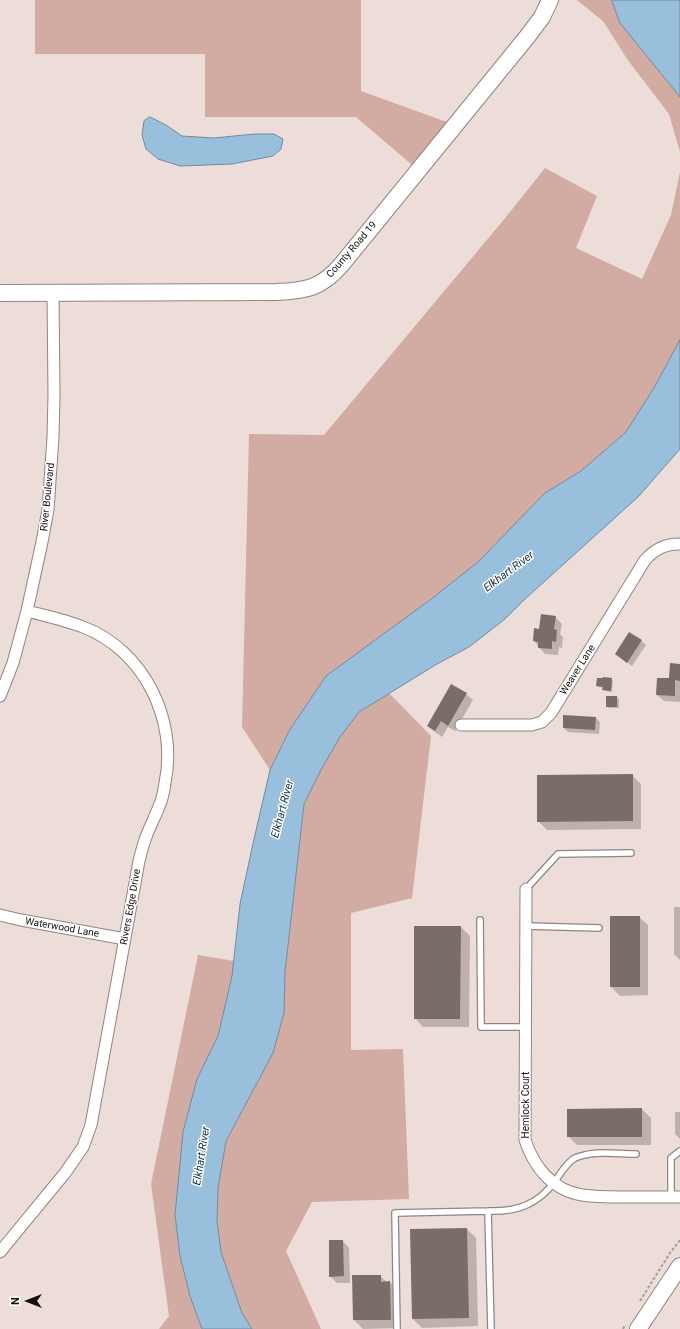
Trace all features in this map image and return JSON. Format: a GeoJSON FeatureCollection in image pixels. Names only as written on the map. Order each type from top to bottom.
{"type":"FeatureCollection","features":[{"type":"Feature","properties":{"kind":"street","name":"County Road 19"},"geometry":{"type":"LineString","coordinates":[[0,294],[290,292],[315,287],[334,274],[527,37],[542,17],[550,0]]}},
{"type":"Feature","properties":{"kind":"street","name":"River Boulevard"},"geometry":{"type":"LineString","coordinates":[[0,696],[13,663],[28,611],[48,510],[51,478],[54,395],[53,293]]}},
{"type":"Feature","properties":{"kind":"street","name":"Weaver Lane"},"geometry":{"type":"LineString","coordinates":[[461,725],[532,725],[542,722],[551,713],[645,560],[658,549],[666,545],[680,544]]}},
{"type":"Feature","properties":{"kind":"street","name":"Rivers Edge Drive"},"geometry":{"type":"LineString","coordinates":[[0,1252],[64,1173],[83,1147],[91,1125],[139,861],[146,837],[160,803],[166,781],[168,758],[167,736],[155,696],[145,677],[122,649],[84,627],[28,611]]}},
{"type":"Feature","properties":{"kind":"street","name":"Hemlock Court"},"geometry":{"type":"LineString","coordinates":[[526,889],[525,1140],[530,1156],[546,1177],[568,1191],[580,1195],[599,1197],[675,1197]]}},
{"type":"Feature","properties":{"kind":"street","name":"Waterwood Lane"},"geometry":{"type":"LineString","coordinates":[[0,915],[125,939]]}},
{"type":"Feature","properties":{"kind":"street"},"geometry":{"type":"LineString","coordinates":[[632,1326],[680,1266]]}},
{"type":"Feature","properties":{"kind":"lane"},"geometry":{"type":"LineString","coordinates":[[526,889],[558,854],[631,854]]}},
{"type":"Feature","properties":{"kind":"lane"},"geometry":{"type":"LineString","coordinates":[[480,920],[481,1027],[526,1027]]}},
{"type":"Feature","properties":{"kind":"lane"},"geometry":{"type":"LineString","coordinates":[[526,926],[599,928]]}},
{"type":"Feature","properties":{"kind":"lane"},"geometry":{"type":"LineString","coordinates":[[675,1197],[671,1158],[680,1151]]}},
{"type":"Feature","properties":{"kind":"lane"},"geometry":{"type":"LineString","coordinates":[[397,1329],[395,1213],[498,1212],[522,1208],[538,1199],[554,1183],[563,1169],[573,1159],[588,1153],[636,1154]]}},
{"type":"Feature","properties":{"kind":"lane"},"geometry":{"type":"LineString","coordinates":[[488,1211],[491,1329]]}},
{"type":"Feature","properties":{"kind":"path"},"geometry":{"type":"LineString","coordinates":[[638,1304],[670,1253],[680,1240]]}},
{"type":"Feature","properties":{"kind":"path"},"geometry":{"type":"LineString","coordinates":[[623,1329],[632,1326]]}},
{"type":"Feature","properties":{"kind":"shaded area"},"geometry":{"type":"Polygon","coordinates":[[[35,0],[361,0],[361,91],[455,125],[418,170],[356,117],[205,117],[205,54],[35,54],[35,0]]]}},
{"type":"Feature","properties":{"kind":"shaded area"},"geometry":{"type":"Polygon","coordinates":[[[577,0],[612,0],[620,23],[680,97],[680,152],[669,114],[627,59],[603,21],[577,0]]]}},
{"type":"Feature","properties":{"kind":"shaded area"},"geometry":{"type":"Polygon","coordinates":[[[545,168],[597,196],[576,248],[642,279],[671,215],[680,172],[680,340],[654,388],[626,432],[581,471],[545,493],[478,562],[430,600],[326,676],[289,731],[270,770],[242,727],[249,434],[324,435],[506,217],[545,168]]]}},
{"type":"Feature","properties":{"kind":"shaded area"},"geometry":{"type":"Polygon","coordinates":[[[389,693],[431,736],[412,898],[351,913],[351,1050],[403,1049],[409,1199],[312,1202],[286,1251],[321,1329],[252,1329],[242,1313],[221,1252],[217,1221],[218,1188],[226,1141],[273,1053],[284,1013],[285,972],[304,804],[340,737],[359,712],[389,693]]]}},
{"type":"Feature","properties":{"kind":"shaded area"},"geometry":{"type":"Polygon","coordinates":[[[198,955],[234,961],[218,1036],[197,1079],[179,1173],[175,1215],[180,1256],[190,1296],[202,1329],[159,1329],[169,1316],[151,1184],[198,955]]]}},
{"type":"Feature","properties":{"kind":"water"},"geometry":{"type":"Polygon","coordinates":[[[612,0],[680,0],[680,97],[620,23],[612,0]]]}},
{"type":"Feature","properties":{"kind":"water"},"geometry":{"type":"Polygon","coordinates":[[[150,117],[166,125],[182,136],[214,138],[254,134],[274,134],[283,139],[281,149],[273,156],[232,164],[180,166],[158,159],[146,149],[142,135],[144,121],[150,117]]]}},
{"type":"Feature","properties":{"kind":"water","name":"Elkhart River"},"geometry":{"type":"Polygon","coordinates":[[[680,340],[680,449],[638,497],[525,599],[505,619],[469,647],[437,664],[359,712],[340,737],[304,804],[285,972],[284,1013],[273,1053],[226,1141],[218,1188],[217,1221],[221,1252],[242,1313],[252,1329],[202,1329],[190,1296],[180,1256],[175,1215],[183,1132],[197,1079],[218,1036],[232,976],[240,904],[270,770],[289,731],[326,676],[430,600],[478,562],[545,493],[581,471],[626,432],[654,388],[680,340]]]}},
{"type":"Feature","properties":{"kind":"building"},"geometry":{"type":"Polygon","coordinates":[[[541,614],[556,616],[554,629],[557,630],[556,642],[552,641],[552,649],[538,648],[538,642],[533,641],[534,628],[539,629],[541,614]]]}},
{"type":"Feature","properties":{"kind":"building"},"geometry":{"type":"Polygon","coordinates":[[[629,632],[642,640],[627,663],[615,654],[629,632]]]}},
{"type":"Feature","properties":{"kind":"building"},"geometry":{"type":"Polygon","coordinates":[[[670,663],[680,664],[680,681],[675,680],[675,696],[656,695],[657,678],[669,678],[670,663]]]}},
{"type":"Feature","properties":{"kind":"building"},"geometry":{"type":"Polygon","coordinates":[[[597,678],[612,678],[611,691],[602,690],[603,687],[596,686],[597,678]]]}},
{"type":"Feature","properties":{"kind":"building"},"geometry":{"type":"Polygon","coordinates":[[[451,684],[467,693],[448,726],[441,721],[435,731],[427,726],[451,684]]]}},
{"type":"Feature","properties":{"kind":"building"},"geometry":{"type":"Polygon","coordinates":[[[606,696],[617,696],[617,707],[606,707],[606,696]]]}},
{"type":"Feature","properties":{"kind":"building"},"geometry":{"type":"Polygon","coordinates":[[[563,715],[596,717],[595,730],[563,728],[563,715]]]}},
{"type":"Feature","properties":{"kind":"building"},"geometry":{"type":"Polygon","coordinates":[[[633,774],[633,821],[537,822],[537,775],[633,774]]]}},
{"type":"Feature","properties":{"kind":"building"},"geometry":{"type":"Polygon","coordinates":[[[610,916],[640,916],[640,987],[610,987],[610,916]]]}},
{"type":"Feature","properties":{"kind":"building"},"geometry":{"type":"Polygon","coordinates":[[[414,926],[461,926],[460,1019],[414,1019],[414,926]]]}},
{"type":"Feature","properties":{"kind":"building"},"geometry":{"type":"Polygon","coordinates":[[[642,1108],[642,1137],[567,1137],[567,1109],[642,1108]]]}},
{"type":"Feature","properties":{"kind":"building"},"geometry":{"type":"Polygon","coordinates":[[[467,1228],[469,1318],[412,1319],[410,1229],[467,1228]]]}},
{"type":"Feature","properties":{"kind":"building"},"geometry":{"type":"Polygon","coordinates":[[[329,1240],[343,1240],[344,1276],[329,1277],[329,1240]]]}},
{"type":"Feature","properties":{"kind":"building"},"geometry":{"type":"Polygon","coordinates":[[[352,1275],[381,1275],[381,1282],[390,1281],[391,1320],[353,1320],[352,1275]]]}}]}
